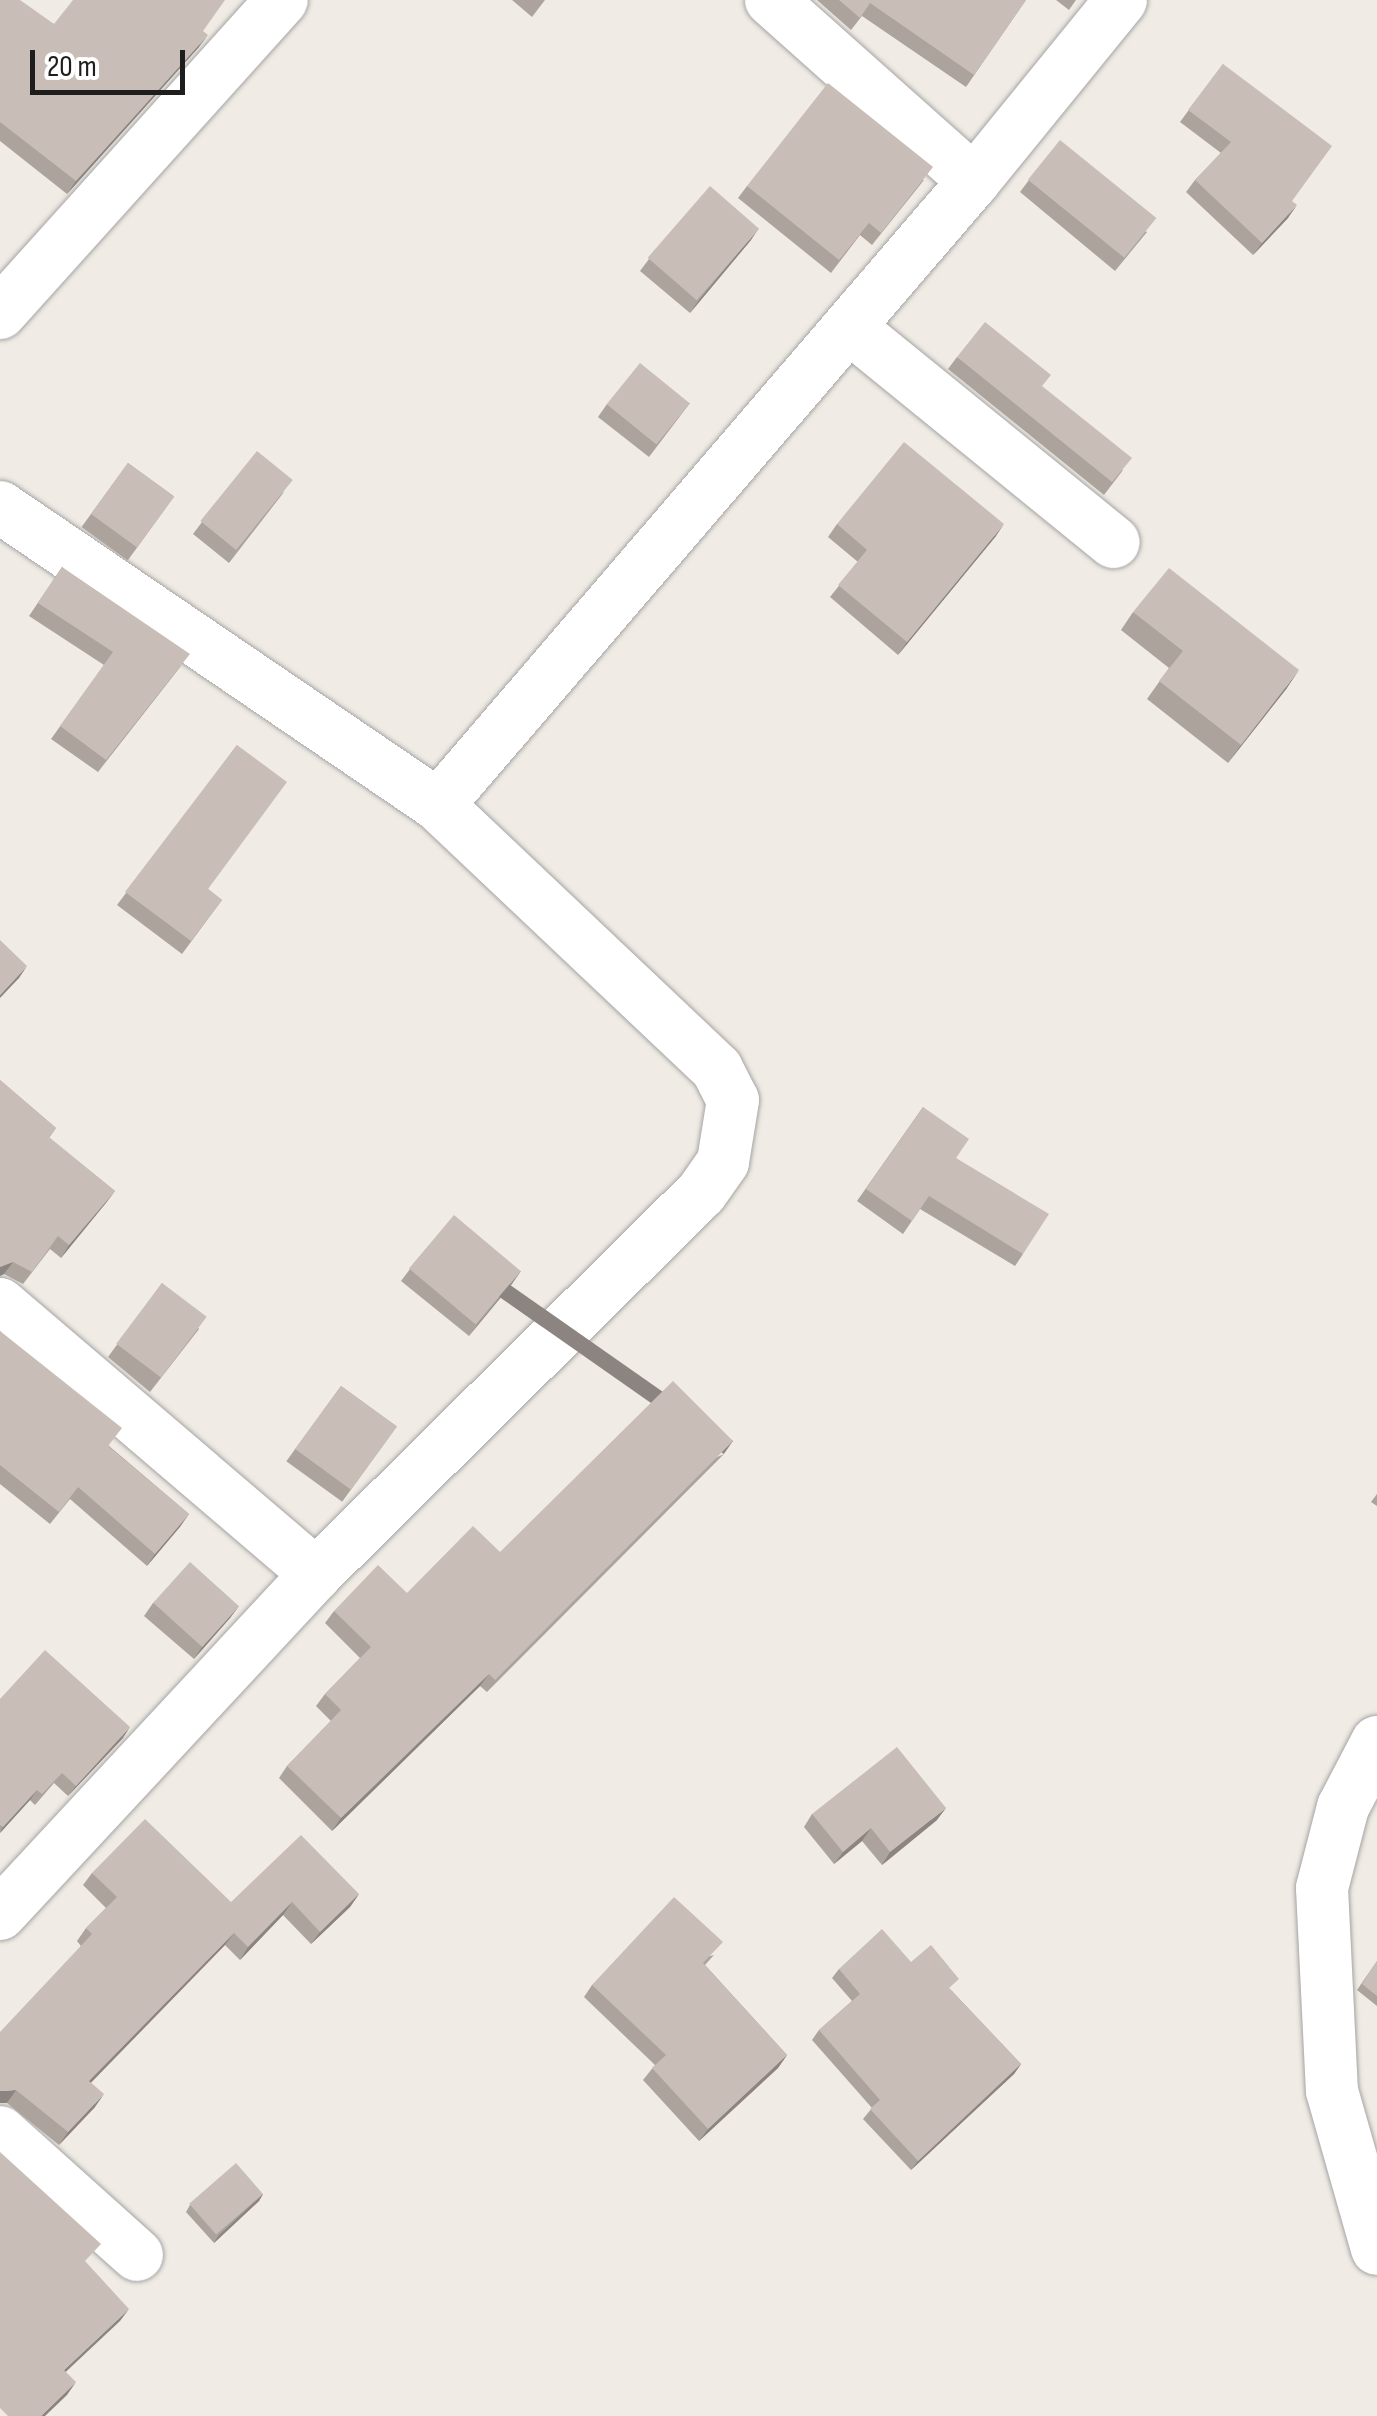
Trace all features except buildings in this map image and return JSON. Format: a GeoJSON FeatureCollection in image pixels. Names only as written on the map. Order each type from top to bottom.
{"type":"FeatureCollection","features":[{"type":"Feature","properties":{"kind":"street"},"geometry":{"type":"LineString","coordinates":[[0,313],[282,0]]}},
{"type":"Feature","properties":{"kind":"street"},"geometry":{"type":"LineString","coordinates":[[771,0],[974,182]]}},
{"type":"Feature","properties":{"kind":"street"},"geometry":{"type":"LineString","coordinates":[[438,805],[974,182],[1121,0]]}},
{"type":"Feature","properties":{"kind":"street"},"geometry":{"type":"LineString","coordinates":[[849,327],[1114,542]]}},
{"type":"Feature","properties":{"kind":"street"},"geometry":{"type":"LineString","coordinates":[[0,508],[438,805],[717,1069],[733,1100],[723,1162],[701,1194],[316,1574],[0,1914]]}},
{"type":"Feature","properties":{"kind":"street"},"geometry":{"type":"LineString","coordinates":[[0,1304],[316,1574]]}},
{"type":"Feature","properties":{"kind":"street"},"geometry":{"type":"LineString","coordinates":[[1377,1742],[1343,1807],[1322,1888],[1332,2091],[1377,2249]]}},
{"type":"Feature","properties":{"kind":"street"},"geometry":{"type":"LineString","coordinates":[[0,2132],[137,2255]]}}]}
